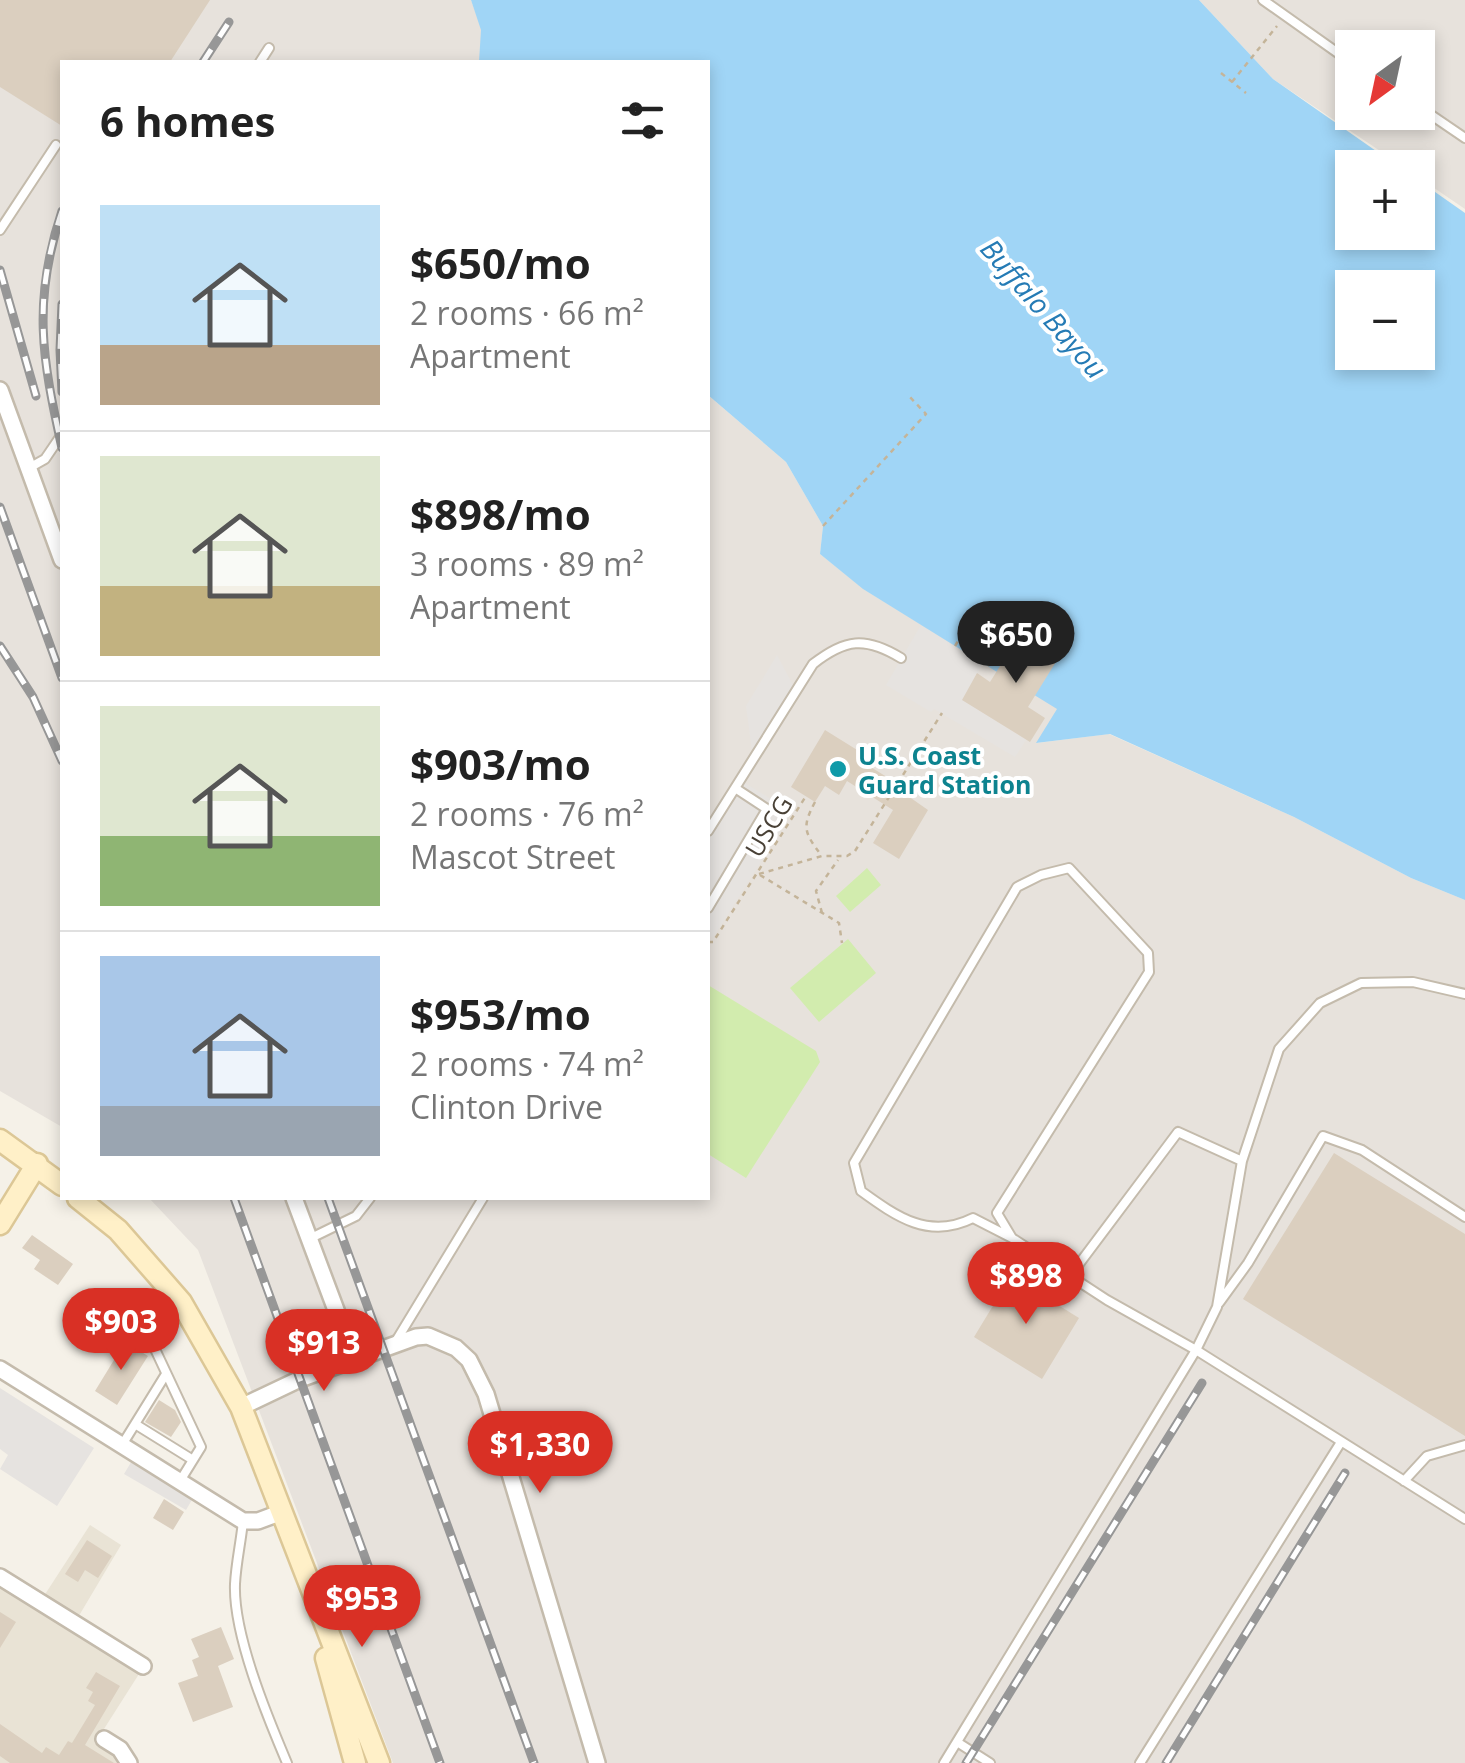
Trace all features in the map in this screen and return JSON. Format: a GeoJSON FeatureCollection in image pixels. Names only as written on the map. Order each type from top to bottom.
{"type":"FeatureCollection","features":[{"type":"Feature","properties":{"kind":"main road"},"geometry":{"type":"LineString","coordinates":[[0,1140],[60,1182]]}},
{"type":"Feature","properties":{"kind":"main road"},"geometry":{"type":"LineString","coordinates":[[0,1224],[37,1164]]}},
{"type":"Feature","properties":{"kind":"main road"},"geometry":{"type":"LineString","coordinates":[[80,1200],[118,1230],[181,1302],[241,1407],[379,1763]]}},
{"type":"Feature","properties":{"kind":"main road"},"geometry":{"type":"LineString","coordinates":[[297,1555],[352,1762]]}},
{"type":"Feature","properties":{"kind":"street"},"geometry":{"type":"LineString","coordinates":[[0,390],[60,554]]}},
{"type":"Feature","properties":{"kind":"street"},"geometry":{"type":"LineString","coordinates":[[295,1200],[354,1358]]}},
{"type":"Feature","properties":{"kind":"street"},"geometry":{"type":"LineString","coordinates":[[241,1407],[300,1379],[416,1337],[441,1340],[469,1360],[478,1375],[597,1763]]}},
{"type":"Feature","properties":{"kind":"street"},"geometry":{"type":"LineString","coordinates":[[0,1368],[243,1520],[258,1521],[282,1512]]}},
{"type":"Feature","properties":{"kind":"street"},"geometry":{"type":"LineString","coordinates":[[0,1577],[143,1666]]}},
{"type":"Feature","properties":{"kind":"street"},"geometry":{"type":"LineString","coordinates":[[104,1738],[120,1749],[129,1763]]}},
{"type":"Feature","properties":{"kind":"lane"},"geometry":{"type":"LineString","coordinates":[[1263,0],[1335,52]]}},
{"type":"Feature","properties":{"kind":"lane"},"geometry":{"type":"LineString","coordinates":[[261,60],[269,48]]}},
{"type":"Feature","properties":{"kind":"lane"},"geometry":{"type":"LineString","coordinates":[[1435,118],[1465,138]]}},
{"type":"Feature","properties":{"kind":"lane"},"geometry":{"type":"LineString","coordinates":[[0,230],[56,144]]}},
{"type":"Feature","properties":{"kind":"lane"},"geometry":{"type":"LineString","coordinates":[[29,468],[45,459],[60,437]]}},
{"type":"Feature","properties":{"kind":"lane"},"geometry":{"type":"LineString","coordinates":[[710,827],[813,664],[831,650],[854,642],[882,646],[901,658]]}},
{"type":"Feature","properties":{"kind":"lane"},"geometry":{"type":"LineString","coordinates":[[710,905],[767,809],[734,788]]}},
{"type":"Feature","properties":{"kind":"lane"},"geometry":{"type":"LineString","coordinates":[[1012,1238],[997,1213],[1149,972],[1148,953],[1069,868],[1041,875],[1017,887],[854,1163],[861,1191],[904,1221],[953,1228],[973,1218],[1012,1238],[1465,1519]]}},
{"type":"Feature","properties":{"kind":"lane"},"geometry":{"type":"LineString","coordinates":[[1217,1307],[1242,1162],[1279,1048],[1320,1003],[1361,982],[1414,982],[1465,994]]}},
{"type":"Feature","properties":{"kind":"lane"},"geometry":{"type":"LineString","coordinates":[[1070,1276],[1178,1132],[1242,1162]]}},
{"type":"Feature","properties":{"kind":"lane"},"geometry":{"type":"LineString","coordinates":[[944,1763],[1323,1136],[1362,1150],[1465,1217]]}},
{"type":"Feature","properties":{"kind":"lane"},"geometry":{"type":"LineString","coordinates":[[309,1239],[356,1216],[368,1200]]}},
{"type":"Feature","properties":{"kind":"lane"},"geometry":{"type":"LineString","coordinates":[[394,1345],[482,1200]]}},
{"type":"Feature","properties":{"kind":"lane"},"geometry":{"type":"LineString","coordinates":[[172,1292],[147,1332],[201,1446],[180,1481]]}},
{"type":"Feature","properties":{"kind":"lane"},"geometry":{"type":"LineString","coordinates":[[122,1445],[166,1374]]}},
{"type":"Feature","properties":{"kind":"lane"},"geometry":{"type":"LineString","coordinates":[[170,1406],[177,1396]]}},
{"type":"Feature","properties":{"kind":"lane"},"geometry":{"type":"LineString","coordinates":[[135,1424],[154,1431],[193,1460]]}},
{"type":"Feature","properties":{"kind":"lane"},"geometry":{"type":"LineString","coordinates":[[1140,1763],[1341,1442]]}},
{"type":"Feature","properties":{"kind":"lane"},"geometry":{"type":"LineString","coordinates":[[1404,1482],[1427,1456],[1465,1446]]}},
{"type":"Feature","properties":{"kind":"lane"},"geometry":{"type":"LineString","coordinates":[[243,1520],[236,1606],[260,1699],[287,1763]]}},
{"type":"Feature","properties":{"kind":"lane"},"geometry":{"type":"LineString","coordinates":[[957,1742],[990,1763]]}},
{"type":"Feature","properties":{"kind":"path"},"geometry":{"type":"LineString","coordinates":[[1232,82],[1284,18]]}},
{"type":"Feature","properties":{"kind":"path"},"geometry":{"type":"LineString","coordinates":[[1221,73],[1246,93]]}},
{"type":"Feature","properties":{"kind":"path"},"geometry":{"type":"LineString","coordinates":[[823,526],[926,414],[908,396]]}},
{"type":"Feature","properties":{"kind":"path"},"geometry":{"type":"LineString","coordinates":[[955,646],[980,605]]}},
{"type":"Feature","properties":{"kind":"path"},"geometry":{"type":"LineString","coordinates":[[968,654],[993,612]]}},
{"type":"Feature","properties":{"kind":"path"},"geometry":{"type":"LineString","coordinates":[[988,666],[1016,618]]}},
{"type":"Feature","properties":{"kind":"path"},"geometry":{"type":"LineString","coordinates":[[822,913],[816,891],[838,858],[855,850],[862,841],[942,713]]}},
{"type":"Feature","properties":{"kind":"path","name":"USCG"},"geometry":{"type":"LineString","coordinates":[[710,942],[714,942],[759,874],[806,796]]}},
{"type":"Feature","properties":{"kind":"path","name":"USCG"},"geometry":{"type":"LineString","coordinates":[[815,802],[806,821],[806,832],[822,856]]}},
{"type":"Feature","properties":{"kind":"path","name":"USCG"},"geometry":{"type":"LineString","coordinates":[[759,874],[822,856],[838,858]]}},
{"type":"Feature","properties":{"kind":"path","name":"USCG"},"geometry":{"type":"LineString","coordinates":[[759,874],[841,926],[842,943]]}},
{"type":"Feature","properties":{"kind":"shaded area"},"geometry":{"type":"Polygon","coordinates":[[[0,0],[471,0],[493,60],[60,60],[60,1126],[0,1091],[0,0]]]}},
{"type":"Feature","properties":{"kind":"shaded area"},"geometry":{"type":"Polygon","coordinates":[[[1199,0],[1465,0],[1465,209],[1435,189],[1435,150],[1379,150],[1349,130],[1435,130],[1435,30],[1335,30],[1335,121],[1273,79],[1199,0]]]}},
{"type":"Feature","properties":{"kind":"shaded area"},"geometry":{"type":"Polygon","coordinates":[[[710,397],[786,462],[823,526],[820,554],[865,590],[1058,709],[1037,743],[1109,734],[1465,900],[1465,1763],[393,1763],[198,1250],[151,1200],[710,1200],[710,397]]]}},
{"type":"Feature","properties":{"kind":"shaded area"},"geometry":{"type":"Polygon","coordinates":[[[921,625],[983,663],[963,700],[1026,740],[1015,757],[886,685],[921,625]]]}},
{"type":"Feature","properties":{"kind":"shaded area"},"geometry":{"type":"Polygon","coordinates":[[[777,655],[796,691],[753,759],[746,706],[777,655]]]}},
{"type":"Feature","properties":{"kind":"shaded area"},"geometry":{"type":"Polygon","coordinates":[[[740,780],[792,812],[713,938],[710,936],[710,828],[740,780]]]}},
{"type":"Feature","properties":{"kind":"shaded area"},"geometry":{"type":"Polygon","coordinates":[[[0,1388],[94,1448],[57,1506],[0,1469],[8,1455],[0,1449],[0,1388]]]}},
{"type":"Feature","properties":{"kind":"shaded area"},"geometry":{"type":"Polygon","coordinates":[[[133,1459],[193,1498],[186,1510],[124,1474],[133,1459]]]}},
{"type":"Feature","properties":{"kind":"shaded area"},"geometry":{"type":"Polygon","coordinates":[[[90,1525],[121,1545],[77,1619],[146,1663],[95,1743],[125,1763],[0,1763],[0,1572],[42,1599],[90,1525]]]}},
{"type":"Feature","properties":{"kind":"green space"},"geometry":{"type":"Polygon","coordinates":[[[867,868],[881,885],[850,912],[836,896],[867,868]]]}},
{"type":"Feature","properties":{"kind":"green space"},"geometry":{"type":"Polygon","coordinates":[[[848,939],[876,973],[819,1022],[790,988],[848,939]]]}},
{"type":"Feature","properties":{"kind":"green space"},"geometry":{"type":"Polygon","coordinates":[[[710,986],[816,1051],[820,1062],[746,1178],[710,1155],[710,986]]]}},
{"type":"Feature","properties":{"kind":"water","name":"Buffalo Bayou"},"geometry":{"type":"Polygon","coordinates":[[[471,0],[1199,0],[1273,79],[1335,122],[1335,130],[1346,130],[1375,150],[1335,150],[1335,250],[1435,250],[1435,192],[1465,213],[1465,900],[1110,734],[1036,743],[1057,709],[863,589],[820,554],[823,526],[786,462],[710,397],[710,60],[479,60],[481,30],[471,0]]]}},
{"type":"Feature","properties":{"kind":"building"},"geometry":{"type":"Polygon","coordinates":[[[0,0],[210,0],[171,60],[60,60],[60,125],[0,87],[0,0]]]}},
{"type":"Feature","properties":{"kind":"building"},"geometry":{"type":"Polygon","coordinates":[[[1024,628],[1062,652],[1028,707],[1045,718],[1030,742],[962,700],[977,673],[990,682],[1024,628]]]}},
{"type":"Feature","properties":{"kind":"building","name":"U.S. Coast Guard Station"},"geometry":{"type":"Polygon","coordinates":[[[825,730],[862,753],[858,759],[928,810],[899,859],[873,843],[893,810],[847,781],[839,795],[825,786],[815,802],[791,787],[825,730]]]}},
{"type":"Feature","properties":{"kind":"building"},"geometry":{"type":"Polygon","coordinates":[[[1334,1153],[1465,1234],[1465,1436],[1243,1299],[1334,1153]]]}},
{"type":"Feature","properties":{"kind":"building"},"geometry":{"type":"Polygon","coordinates":[[[32,1235],[73,1264],[58,1285],[34,1269],[40,1260],[22,1248],[32,1235]]]}},
{"type":"Feature","properties":{"kind":"building"},"geometry":{"type":"Polygon","coordinates":[[[1011,1276],[1079,1318],[1042,1379],[974,1337],[1011,1276]]]}},
{"type":"Feature","properties":{"kind":"building"},"geometry":{"type":"Polygon","coordinates":[[[125,1342],[148,1356],[117,1405],[95,1391],[125,1342]]]}},
{"type":"Feature","properties":{"kind":"building"},"geometry":{"type":"Polygon","coordinates":[[[159,1400],[175,1410],[181,1422],[171,1437],[145,1422],[159,1400]]]}},
{"type":"Feature","properties":{"kind":"building"},"geometry":{"type":"Polygon","coordinates":[[[164,1499],[184,1512],[173,1530],[153,1518],[164,1499]]]}},
{"type":"Feature","properties":{"kind":"building"},"geometry":{"type":"Polygon","coordinates":[[[87,1540],[112,1556],[98,1578],[85,1570],[78,1582],[65,1574],[87,1540]]]}},
{"type":"Feature","properties":{"kind":"building"},"geometry":{"type":"Polygon","coordinates":[[[0,1612],[16,1622],[0,1648],[0,1612]]]}},
{"type":"Feature","properties":{"kind":"building"},"geometry":{"type":"Polygon","coordinates":[[[221,1627],[234,1659],[218,1666],[233,1707],[193,1722],[178,1683],[198,1676],[192,1660],[199,1657],[191,1639],[221,1627]]]}},
{"type":"Feature","properties":{"kind":"building"},"geometry":{"type":"Polygon","coordinates":[[[96,1672],[120,1686],[85,1745],[114,1763],[10,1763],[0,1756],[0,1724],[42,1753],[46,1747],[59,1755],[68,1741],[72,1743],[95,1705],[88,1701],[93,1692],[86,1688],[96,1672]]]}},
{"type":"Feature","properties":{"kind":"railway"},"geometry":{"type":"LineString","coordinates":[[204,60],[229,22]]}},
{"type":"Feature","properties":{"kind":"railway"},"geometry":{"type":"LineString","coordinates":[[60,218],[47,273],[43,330],[60,438]]}},
{"type":"Feature","properties":{"kind":"railway"},"geometry":{"type":"LineString","coordinates":[[0,270],[36,396]]}},
{"type":"Feature","properties":{"kind":"railway"},"geometry":{"type":"LineString","coordinates":[[0,507],[60,672]]}},
{"type":"Feature","properties":{"kind":"railway"},"geometry":{"type":"LineString","coordinates":[[0,646],[33,697],[60,757]]}},
{"type":"Feature","properties":{"kind":"railway"},"geometry":{"type":"LineString","coordinates":[[235,1200],[440,1763]]}},
{"type":"Feature","properties":{"kind":"railway"},"geometry":{"type":"LineString","coordinates":[[329,1200],[534,1763]]}},
{"type":"Feature","properties":{"kind":"railway"},"geometry":{"type":"LineString","coordinates":[[966,1763],[1202,1383]]}},
{"type":"Feature","properties":{"kind":"railway"},"geometry":{"type":"LineString","coordinates":[[1166,1763],[1345,1473]]}},
{"type":"Feature","properties":{"kind":"place","name":"U.S. Coast Guard Station"},"geometry":{"type":"Point","coordinates":[838,769]}}]}
